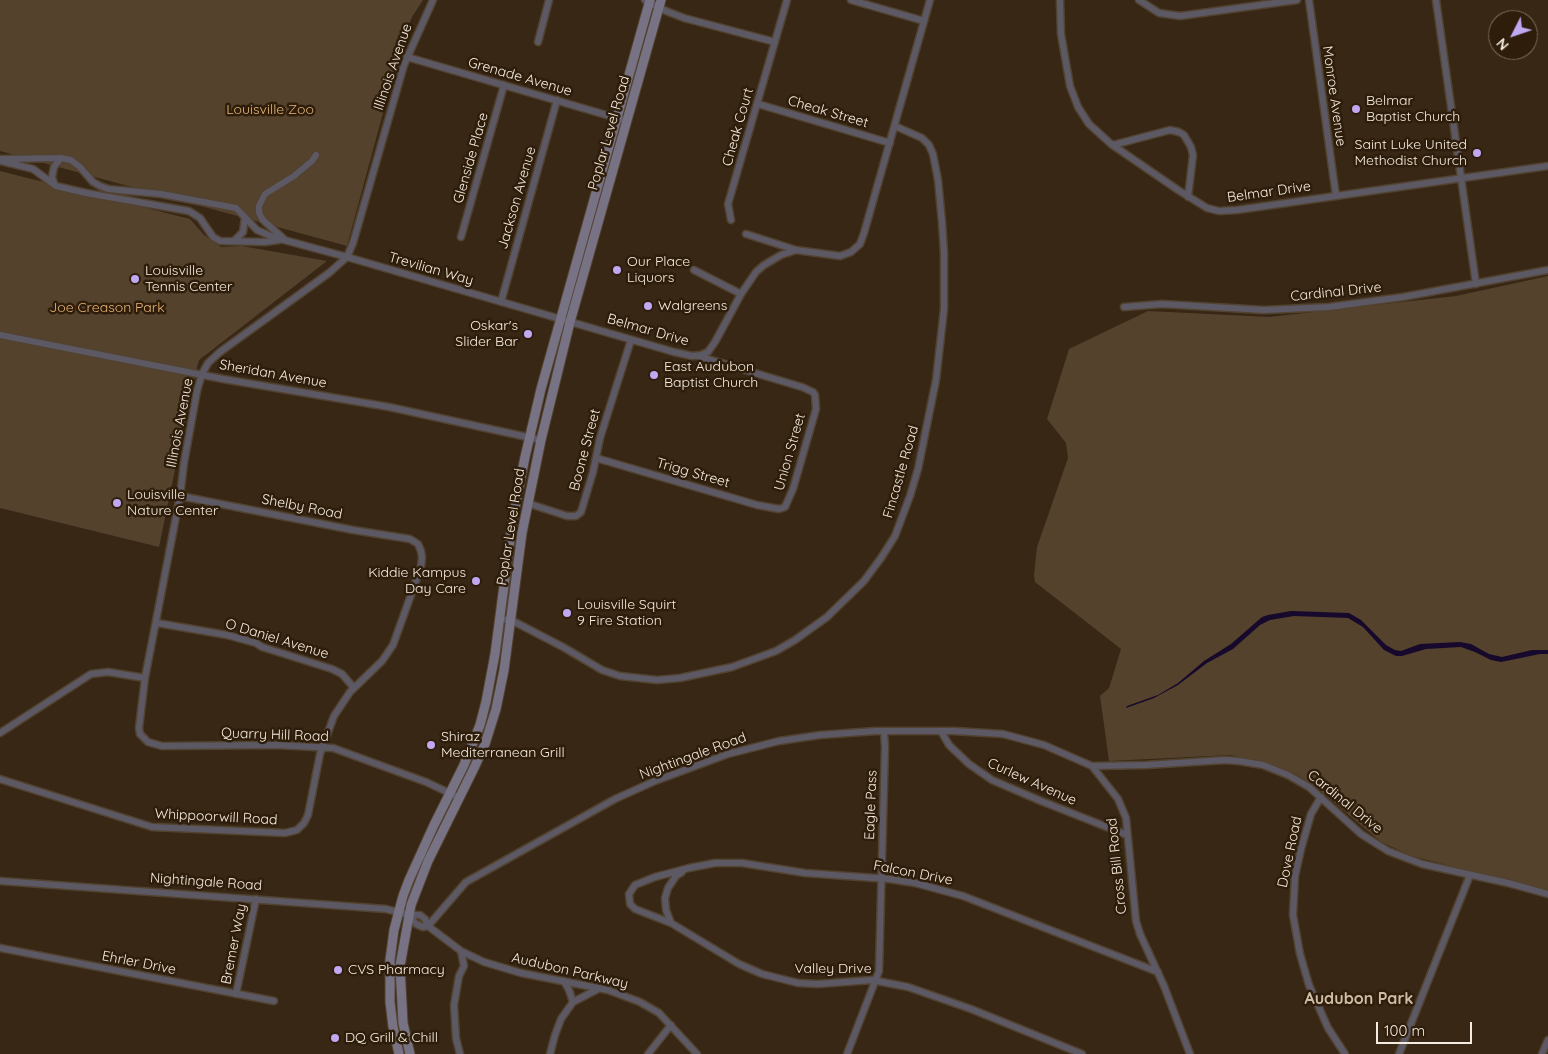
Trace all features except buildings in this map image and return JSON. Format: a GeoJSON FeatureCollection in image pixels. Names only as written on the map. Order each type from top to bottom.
{"type":"FeatureCollection","features":[{"type":"Feature","properties":{"kind":"main road","name":"Poplar Level Road"},"geometry":{"type":"LineString","coordinates":[[399,1054],[393,1027],[390,980],[394,930],[409,880],[472,746],[482,718],[490,683],[500,619],[513,517],[530,438],[560,319],[648,1]]}},
{"type":"Feature","properties":{"kind":"main road","name":"Poplar Level Road"},"geometry":{"type":"LineString","coordinates":[[410,1054],[403,1023],[400,986],[402,951],[409,915],[420,879],[475,766],[491,725],[502,678],[527,503],[541,440],[570,322],[660,4]]}},
{"type":"Feature","properties":{"kind":"street","name":"Illinois Avenue"},"geometry":{"type":"LineString","coordinates":[[145,678],[157,623],[180,496],[184,463],[202,374],[208,363],[220,352],[329,273],[347,257],[353,243],[407,57],[433,0]]}},
{"type":"Feature","properties":{"kind":"street"},"geometry":{"type":"LineString","coordinates":[[538,42],[549,0]]}},
{"type":"Feature","properties":{"kind":"street","name":"Cheak Court"},"geometry":{"type":"LineString","coordinates":[[731,220],[728,204],[787,0]]}},
{"type":"Feature","properties":{"kind":"street"},"geometry":{"type":"LineString","coordinates":[[851,0],[924,21]]}},
{"type":"Feature","properties":{"kind":"street"},"geometry":{"type":"LineString","coordinates":[[746,234],[796,250],[840,256],[847,254],[858,246],[864,234],[930,0]]}},
{"type":"Feature","properties":{"kind":"street","name":"Belmar Drive"},"geometry":{"type":"LineString","coordinates":[[1060,0],[1064,54],[1070,86],[1075,102],[1092,129],[1188,197],[1207,208],[1224,211],[1548,166]]}},
{"type":"Feature","properties":{"kind":"street"},"geometry":{"type":"LineString","coordinates":[[1139,0],[1159,13],[1180,16],[1297,0]]}},
{"type":"Feature","properties":{"kind":"street","name":"Monroe Avenue"},"geometry":{"type":"LineString","coordinates":[[1309,0],[1336,196]]}},
{"type":"Feature","properties":{"kind":"street"},"geometry":{"type":"LineString","coordinates":[[1436,0],[1476,284]]}},
{"type":"Feature","properties":{"kind":"street"},"geometry":{"type":"LineString","coordinates":[[648,1],[660,4],[666,11],[684,18],[775,42]]}},
{"type":"Feature","properties":{"kind":"street","name":"Grenade Avenue"},"geometry":{"type":"LineString","coordinates":[[407,57],[627,121]]}},
{"type":"Feature","properties":{"kind":"street","name":"Glenside Place"},"geometry":{"type":"LineString","coordinates":[[462,237],[504,85]]}},
{"type":"Feature","properties":{"kind":"street","name":"Jackson Avenue"},"geometry":{"type":"LineString","coordinates":[[501,302],[557,100]]}},
{"type":"Feature","properties":{"kind":"street","name":"Cheak Street"},"geometry":{"type":"LineString","coordinates":[[758,104],[890,144]]}},
{"type":"Feature","properties":{"kind":"street","name":"Fincastle Road"},"geometry":{"type":"LineString","coordinates":[[500,619],[510,620],[563,647],[602,670],[620,676],[636,679],[680,678],[732,667],[776,650],[795,640],[827,618],[864,581],[895,536],[910,496],[930,417],[944,309],[942,222],[938,180],[933,154],[929,145],[922,138],[895,126]]}},
{"type":"Feature","properties":{"kind":"street"},"geometry":{"type":"LineString","coordinates":[[1113,145],[1170,130],[1184,135],[1192,147],[1193,155],[1188,197]]}},
{"type":"Feature","properties":{"kind":"street"},"geometry":{"type":"LineString","coordinates":[[285,240],[263,220],[259,212],[259,206],[265,194],[294,176],[312,161],[316,155]]}},
{"type":"Feature","properties":{"kind":"street"},"geometry":{"type":"LineString","coordinates":[[56,186],[52,177],[54,167],[61,158]]}},
{"type":"Feature","properties":{"kind":"street","name":"Trevilian Way"},"geometry":{"type":"LineString","coordinates":[[0,160],[61,158],[76,163],[86,177],[108,189],[162,194],[236,208],[257,230],[265,234],[570,322]]}},
{"type":"Feature","properties":{"kind":"street","name":"Trevilian Way"},"geometry":{"type":"LineString","coordinates":[[0,160],[33,169],[56,186],[189,211],[200,218],[213,237],[227,242],[285,240]]}},
{"type":"Feature","properties":{"kind":"street"},"geometry":{"type":"LineString","coordinates":[[234,241],[243,232],[244,217]]}},
{"type":"Feature","properties":{"kind":"street","name":"Belmar Drive"},"geometry":{"type":"LineString","coordinates":[[570,322],[674,352],[696,356],[704,354],[712,347],[722,332],[741,294],[756,272],[781,255],[796,250]]}},
{"type":"Feature","properties":{"kind":"street"},"geometry":{"type":"LineString","coordinates":[[694,270],[741,294]]}},
{"type":"Feature","properties":{"kind":"street","name":"Cardinal Drive"},"geometry":{"type":"LineString","coordinates":[[1124,307],[1151,304],[1241,310],[1308,308],[1403,297],[1548,270]]}},
{"type":"Feature","properties":{"kind":"street","name":"Sheridan Avenue"},"geometry":{"type":"LineString","coordinates":[[0,335],[202,374],[389,407],[541,440]]}},
{"type":"Feature","properties":{"kind":"street","name":"Boone Street"},"geometry":{"type":"LineString","coordinates":[[527,503],[567,516],[572,517],[579,514],[582,509],[600,438],[632,340]]}},
{"type":"Feature","properties":{"kind":"street","name":"Union Street"},"geometry":{"type":"LineString","coordinates":[[696,356],[813,392],[816,399],[816,409],[793,489],[788,503],[782,508]]}},
{"type":"Feature","properties":{"kind":"street","name":"Trigg Street"},"geometry":{"type":"LineString","coordinates":[[596,458],[757,504],[782,508]]}},
{"type":"Feature","properties":{"kind":"street","name":"Shelby Road"},"geometry":{"type":"LineString","coordinates":[[180,496],[353,530],[386,534],[410,539],[418,544]]}},
{"type":"Feature","properties":{"kind":"street","name":"Whippoorwill Road"},"geometry":{"type":"LineString","coordinates":[[0,779],[152,827],[285,832],[297,830],[306,819],[320,754],[334,716],[341,703],[382,661],[394,645],[422,561],[418,544]]}},
{"type":"Feature","properties":{"kind":"street","name":"O Daniel Avenue"},"geometry":{"type":"LineString","coordinates":[[157,623],[227,635],[256,643],[262,647],[332,669],[342,674],[354,688]]}},
{"type":"Feature","properties":{"kind":"street"},"geometry":{"type":"LineString","coordinates":[[0,733],[91,674],[108,672],[145,678]]}},
{"type":"Feature","properties":{"kind":"street","name":"Quarry Hill Road"},"geometry":{"type":"LineString","coordinates":[[145,678],[138,728],[143,738],[153,745],[170,747],[276,745],[323,747],[344,751],[426,782],[460,798]]}},
{"type":"Feature","properties":{"kind":"street","name":"Nightingale Road"},"geometry":{"type":"LineString","coordinates":[[428,926],[466,882],[616,799],[655,781],[728,754],[778,741],[820,735],[884,731],[992,733],[1012,736],[1044,745],[1092,766]]}},
{"type":"Feature","properties":{"kind":"street","name":"Eagle Pass"},"geometry":{"type":"LineString","coordinates":[[847,1054],[879,970],[884,731]]}},
{"type":"Feature","properties":{"kind":"street","name":"Curlew Avenue"},"geometry":{"type":"LineString","coordinates":[[941,731],[950,744],[969,764],[992,780],[1128,835]]}},
{"type":"Feature","properties":{"kind":"street","name":"Cardinal Drive"},"geometry":{"type":"LineString","coordinates":[[1092,766],[1225,760],[1263,765],[1288,775],[1309,787],[1361,834],[1375,844],[1422,864],[1548,894]]}},
{"type":"Feature","properties":{"kind":"street","name":"Cross Bill Road"},"geometry":{"type":"LineString","coordinates":[[1092,766],[1118,799],[1126,818],[1136,921],[1190,1054]]}},
{"type":"Feature","properties":{"kind":"street","name":"Dove Road"},"geometry":{"type":"LineString","coordinates":[[1320,797],[1311,814],[1301,849],[1293,893],[1293,915],[1300,954],[1307,978],[1328,1028],[1345,1054]]}},
{"type":"Feature","properties":{"kind":"street","name":"Falcon Drive"},"geometry":{"type":"LineString","coordinates":[[629,894],[632,888],[639,883],[655,877],[715,863],[742,863],[805,873],[882,878],[915,883],[963,896],[1158,972]]}},
{"type":"Feature","properties":{"kind":"street"},"geometry":{"type":"LineString","coordinates":[[671,924],[666,910],[665,898],[668,888],[676,876],[689,868]]}},
{"type":"Feature","properties":{"kind":"street"},"geometry":{"type":"LineString","coordinates":[[1399,1054],[1470,875]]}},
{"type":"Feature","properties":{"kind":"street","name":"Nightingale Road"},"geometry":{"type":"LineString","coordinates":[[0,881],[386,909],[409,915]]}},
{"type":"Feature","properties":{"kind":"street","name":"Valley Drive"},"geometry":{"type":"LineString","coordinates":[[629,894],[630,904],[635,909],[671,924],[747,968],[781,980],[808,984],[876,981],[908,987],[931,994],[1082,1054]]}},
{"type":"Feature","properties":{"kind":"street","name":"Bremer Way"},"geometry":{"type":"LineString","coordinates":[[236,994],[256,899]]}},
{"type":"Feature","properties":{"kind":"street","name":"Audubon Parkway"},"geometry":{"type":"LineString","coordinates":[[409,915],[416,924],[423,927],[428,926],[461,951],[477,959],[512,970],[600,988],[640,1002],[659,1013],[698,1054]]}},
{"type":"Feature","properties":{"kind":"street","name":"Ehrler Drive"},"geometry":{"type":"LineString","coordinates":[[0,948],[274,1001]]}},
{"type":"Feature","properties":{"kind":"street"},"geometry":{"type":"LineString","coordinates":[[461,951],[464,966]]}},
{"type":"Feature","properties":{"kind":"street"},"geometry":{"type":"LineString","coordinates":[[460,1054],[455,1028],[454,1005],[459,976],[464,966],[477,959]]}},
{"type":"Feature","properties":{"kind":"street"},"geometry":{"type":"LineString","coordinates":[[564,981],[573,1002]]}},
{"type":"Feature","properties":{"kind":"street"},"geometry":{"type":"LineString","coordinates":[[550,1054],[561,1020],[573,1002],[600,988]]}},
{"type":"Feature","properties":{"kind":"street"},"geometry":{"type":"LineString","coordinates":[[648,1054],[671,1025]]}},
{"type":"Feature","properties":{"kind":"street"},"geometry":{"type":"LineString","coordinates":[[1542,1054],[1548,1040]]}},
{"type":"Feature","properties":{"kind":"green space","name":"Louisville Zoo"},"geometry":{"type":"Polygon","coordinates":[[[0,0],[423,0],[412,17],[402,43],[347,246],[0,151],[0,0]]]}},
{"type":"Feature","properties":{"kind":"green space","name":"Joe Creason Park"},"geometry":{"type":"Polygon","coordinates":[[[0,171],[190,219],[204,235],[221,247],[242,246],[327,261],[199,360],[159,547],[0,508],[0,171]]]}},
{"type":"Feature","properties":{"kind":"green space"},"geometry":{"type":"Polygon","coordinates":[[[1548,276],[1548,891],[1412,856],[1381,842],[1312,784],[1294,773],[1260,761],[1230,755],[1109,761],[1100,696],[1109,688],[1121,649],[1035,582],[1034,575],[1037,547],[1068,458],[1066,443],[1047,419],[1069,349],[1148,311],[1269,317],[1456,296],[1548,276]]]}},
{"type":"Feature","properties":{"kind":"shaded area"},"geometry":{"type":"Polygon","coordinates":[[[1291,611],[1349,613],[1361,620],[1386,645],[1395,650],[1401,651],[1420,644],[1460,642],[1471,644],[1489,654],[1502,657],[1532,650],[1548,650],[1548,654],[1501,662],[1491,660],[1461,647],[1426,649],[1396,656],[1384,650],[1363,627],[1348,618],[1294,616],[1270,620],[1260,625],[1233,649],[1207,663],[1178,685],[1154,698],[1126,708],[1158,695],[1178,683],[1204,661],[1231,644],[1262,617],[1291,611]]]}},
{"type":"Feature","properties":{"kind":"place","name":"Belmar Baptist Church"},"geometry":{"type":"Point","coordinates":[1356,109]}},
{"type":"Feature","properties":{"kind":"place","name":"Saint Luke United Methodist Church"},"geometry":{"type":"Point","coordinates":[1477,153]}},
{"type":"Feature","properties":{"kind":"place","name":"Our Place Liquors"},"geometry":{"type":"Point","coordinates":[617,270]}},
{"type":"Feature","properties":{"kind":"place","name":"Louisville Tennis Center"},"geometry":{"type":"Point","coordinates":[135,279]}},
{"type":"Feature","properties":{"kind":"place","name":"Walgreens"},"geometry":{"type":"Point","coordinates":[648,306]}},
{"type":"Feature","properties":{"kind":"place","name":"Oskar's Slider Bar"},"geometry":{"type":"Point","coordinates":[528,334]}},
{"type":"Feature","properties":{"kind":"place","name":"East Audubon Baptist Church"},"geometry":{"type":"Point","coordinates":[654,375]}},
{"type":"Feature","properties":{"kind":"place","name":"Louisville Nature Center"},"geometry":{"type":"Point","coordinates":[117,503]}},
{"type":"Feature","properties":{"kind":"place","name":"Kiddie Kampus Day Care"},"geometry":{"type":"Point","coordinates":[476,581]}},
{"type":"Feature","properties":{"kind":"place","name":"Louisville Squirt 9 Fire Station"},"geometry":{"type":"Point","coordinates":[567,613]}},
{"type":"Feature","properties":{"kind":"place","name":"Shiraz Mediterranean Grill"},"geometry":{"type":"Point","coordinates":[431,745]}},
{"type":"Feature","properties":{"kind":"place","name":"CVS Pharmacy"},"geometry":{"type":"Point","coordinates":[338,970]}},
{"type":"Feature","properties":{"kind":"place","name":"DQ Grill & Chill"},"geometry":{"type":"Point","coordinates":[335,1038]}},
{"type":"Feature","properties":{"kind":"district","name":"Audubon Park"},"geometry":{"type":"Point","coordinates":[1359,999]}}]}
